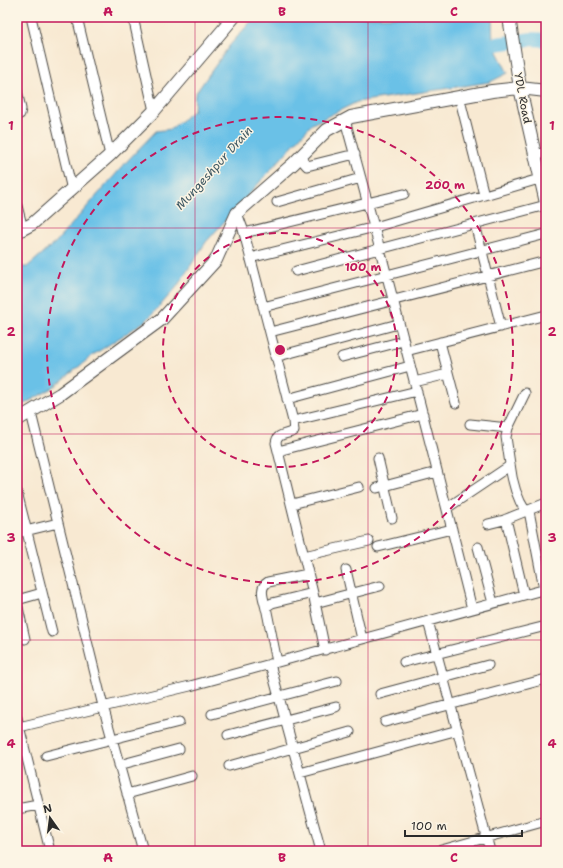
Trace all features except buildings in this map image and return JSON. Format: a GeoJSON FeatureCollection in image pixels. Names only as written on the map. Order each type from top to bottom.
{"type":"FeatureCollection","features":[{"type":"Feature","properties":{"kind":"street"},"geometry":{"type":"LineString","coordinates":[[31,17],[72,190]]}},
{"type":"Feature","properties":{"kind":"street"},"geometry":{"type":"LineString","coordinates":[[77,17],[110,155]]}},
{"type":"Feature","properties":{"kind":"street"},"geometry":{"type":"LineString","coordinates":[[132,17],[154,111]]}},
{"type":"Feature","properties":{"kind":"street"},"geometry":{"type":"LineString","coordinates":[[17,206],[20,231],[32,224],[72,190],[154,111],[229,19]]}},
{"type":"Feature","properties":{"kind":"street","name":"YDL Road"},"geometry":{"type":"LineString","coordinates":[[510,22],[520,88],[540,153],[546,204]]}},
{"type":"Feature","properties":{"kind":"street"},"geometry":{"type":"LineString","coordinates":[[17,420],[31,413],[162,319],[216,260],[237,213],[327,130],[355,116],[460,96],[520,88],[546,91]]}},
{"type":"Feature","properties":{"kind":"street"},"geometry":{"type":"LineString","coordinates":[[17,91],[21,109],[20,114],[17,115]]}},
{"type":"Feature","properties":{"kind":"street"},"geometry":{"type":"LineString","coordinates":[[460,96],[484,195]]}},
{"type":"Feature","properties":{"kind":"street"},"geometry":{"type":"LineString","coordinates":[[345,120],[381,250],[398,324],[416,386],[472,609]]}},
{"type":"Feature","properties":{"kind":"street"},"geometry":{"type":"LineString","coordinates":[[299,157],[307,166],[354,154]]}},
{"type":"Feature","properties":{"kind":"street"},"geometry":{"type":"LineString","coordinates":[[277,202],[361,178]]}},
{"type":"Feature","properties":{"kind":"street"},"geometry":{"type":"LineString","coordinates":[[250,258],[375,227],[543,178]]}},
{"type":"Feature","properties":{"kind":"street"},"geometry":{"type":"LineString","coordinates":[[244,233],[404,194]]}},
{"type":"Feature","properties":{"kind":"street"},"geometry":{"type":"LineString","coordinates":[[296,272],[546,204]]}},
{"type":"Feature","properties":{"kind":"street"},"geometry":{"type":"LineString","coordinates":[[237,213],[244,233],[264,307],[275,357],[293,421],[294,431],[280,435],[276,438],[325,650]]}},
{"type":"Feature","properties":{"kind":"street"},"geometry":{"type":"LineString","coordinates":[[476,224],[500,327]]}},
{"type":"Feature","properties":{"kind":"street"},"geometry":{"type":"LineString","coordinates":[[264,307],[546,234]]}},
{"type":"Feature","properties":{"kind":"street"},"geometry":{"type":"LineString","coordinates":[[270,332],[392,299],[546,261]]}},
{"type":"Feature","properties":{"kind":"street"},"geometry":{"type":"LineString","coordinates":[[406,351],[546,315]]}},
{"type":"Feature","properties":{"kind":"street"},"geometry":{"type":"LineString","coordinates":[[275,357],[398,324]]}},
{"type":"Feature","properties":{"kind":"street"},"geometry":{"type":"LineString","coordinates":[[342,357],[403,341]]}},
{"type":"Feature","properties":{"kind":"street"},"geometry":{"type":"LineString","coordinates":[[440,342],[456,403]]}},
{"type":"Feature","properties":{"kind":"street"},"geometry":{"type":"LineString","coordinates":[[287,399],[410,366]]}},
{"type":"Feature","properties":{"kind":"street"},"geometry":{"type":"LineString","coordinates":[[293,421],[416,386],[448,374]]}},
{"type":"Feature","properties":{"kind":"street"},"geometry":{"type":"LineString","coordinates":[[50,851],[18,723],[175,690],[545,589],[527,511],[520,502],[513,486],[506,437],[508,428],[525,393]]}},
{"type":"Feature","properties":{"kind":"street"},"geometry":{"type":"LineString","coordinates":[[31,413],[103,706],[143,851]]}},
{"type":"Feature","properties":{"kind":"street"},"geometry":{"type":"LineString","coordinates":[[278,451],[423,414]]}},
{"type":"Feature","properties":{"kind":"street"},"geometry":{"type":"LineString","coordinates":[[470,424],[508,428]]}},
{"type":"Feature","properties":{"kind":"street"},"geometry":{"type":"LineString","coordinates":[[378,458],[381,487],[392,518]]}},
{"type":"Feature","properties":{"kind":"street"},"geometry":{"type":"LineString","coordinates":[[447,508],[510,464]]}},
{"type":"Feature","properties":{"kind":"street"},"geometry":{"type":"LineString","coordinates":[[381,487],[438,472]]}},
{"type":"Feature","properties":{"kind":"street"},"geometry":{"type":"LineString","coordinates":[[292,504],[359,487]]}},
{"type":"Feature","properties":{"kind":"street"},"geometry":{"type":"LineString","coordinates":[[17,492],[52,632]]}},
{"type":"Feature","properties":{"kind":"street"},"geometry":{"type":"LineString","coordinates":[[488,524],[506,519],[546,503]]}},
{"type":"Feature","properties":{"kind":"street"},"geometry":{"type":"LineString","coordinates":[[506,519],[524,595]]}},
{"type":"Feature","properties":{"kind":"street"},"geometry":{"type":"LineString","coordinates":[[17,533],[58,523]]}},
{"type":"Feature","properties":{"kind":"street"},"geometry":{"type":"LineString","coordinates":[[378,547],[452,529]]}},
{"type":"Feature","properties":{"kind":"street"},"geometry":{"type":"LineString","coordinates":[[304,556],[369,541]]}},
{"type":"Feature","properties":{"kind":"street"},"geometry":{"type":"LineString","coordinates":[[478,547],[493,603]]}},
{"type":"Feature","properties":{"kind":"street"},"geometry":{"type":"LineString","coordinates":[[346,570],[362,639]]}},
{"type":"Feature","properties":{"kind":"street"},"geometry":{"type":"LineString","coordinates":[[308,574],[268,582],[263,585],[262,590],[279,695],[321,851]]}},
{"type":"Feature","properties":{"kind":"street"},"geometry":{"type":"LineString","coordinates":[[315,603],[380,586]]}},
{"type":"Feature","properties":{"kind":"street"},"geometry":{"type":"LineString","coordinates":[[17,600],[42,593]]}},
{"type":"Feature","properties":{"kind":"street"},"geometry":{"type":"LineString","coordinates":[[266,609],[268,605],[272,603],[313,594]]}},
{"type":"Feature","properties":{"kind":"street"},"geometry":{"type":"LineString","coordinates":[[17,603],[25,639]]}},
{"type":"Feature","properties":{"kind":"street"},"geometry":{"type":"LineString","coordinates":[[428,621],[490,851]]}},
{"type":"Feature","properties":{"kind":"street"},"geometry":{"type":"LineString","coordinates":[[404,662],[546,626]]}},
{"type":"Feature","properties":{"kind":"street"},"geometry":{"type":"LineString","coordinates":[[380,694],[488,665]]}},
{"type":"Feature","properties":{"kind":"street"},"geometry":{"type":"LineString","coordinates":[[385,722],[546,680]]}},
{"type":"Feature","properties":{"kind":"street"},"geometry":{"type":"LineString","coordinates":[[212,714],[279,695],[337,681]]}},
{"type":"Feature","properties":{"kind":"street"},"geometry":{"type":"LineString","coordinates":[[228,735],[336,707]]}},
{"type":"Feature","properties":{"kind":"street"},"geometry":{"type":"LineString","coordinates":[[46,756],[179,722]]}},
{"type":"Feature","properties":{"kind":"street"},"geometry":{"type":"LineString","coordinates":[[300,773],[458,730]]}},
{"type":"Feature","properties":{"kind":"street"},"geometry":{"type":"LineString","coordinates":[[229,766],[350,732]]}},
{"type":"Feature","properties":{"kind":"street"},"geometry":{"type":"LineString","coordinates":[[119,765],[179,749]]}},
{"type":"Feature","properties":{"kind":"street"},"geometry":{"type":"LineString","coordinates":[[127,794],[192,776]]}},
{"type":"Feature","properties":{"kind":"street"},"geometry":{"type":"LineString","coordinates":[[17,809],[38,805]]}},
{"type":"Feature","properties":{"kind":"street"},"geometry":{"type":"LineString","coordinates":[[438,851],[546,821]]}},
{"type":"Feature","properties":{"kind":"water"},"geometry":{"type":"Polygon","coordinates":[[[255,17],[492,17],[493,44],[508,73],[490,82],[357,102],[312,124],[206,242],[176,288],[147,320],[93,355],[53,388],[17,408],[17,267],[27,267],[56,242],[129,159],[156,131],[171,129],[194,110],[195,94],[230,45],[255,17]]]}},
{"type":"Feature","properties":{"kind":"waterway","name":"Mungeshpur Drain"},"geometry":{"type":"LineString","coordinates":[[475,47],[532,39],[546,40]]}}]}
